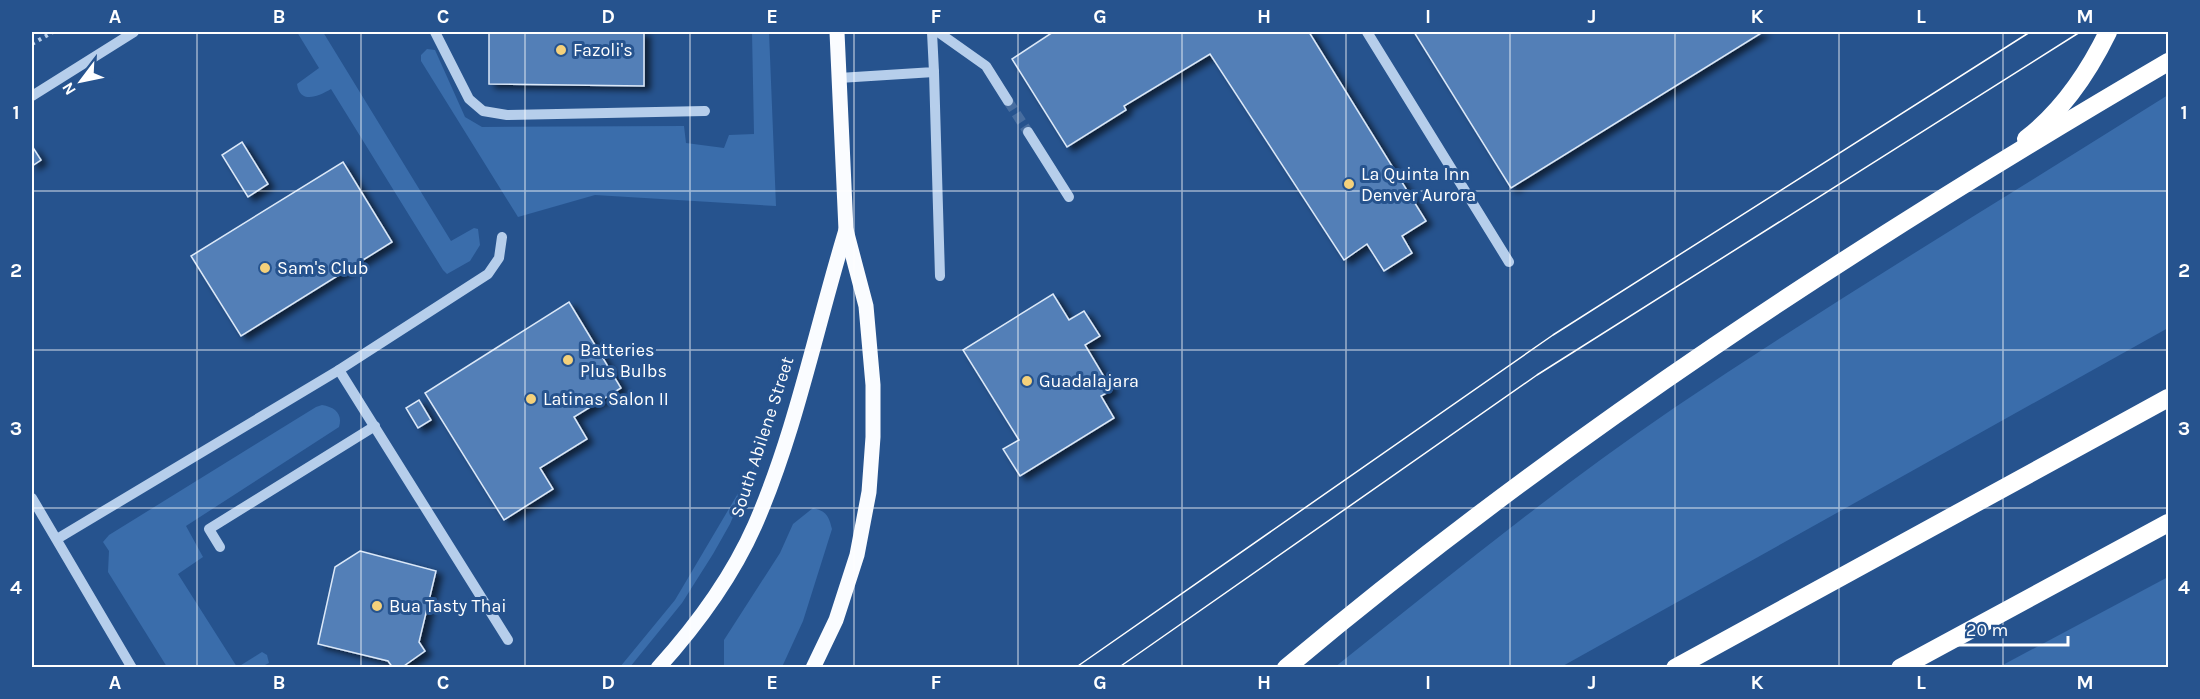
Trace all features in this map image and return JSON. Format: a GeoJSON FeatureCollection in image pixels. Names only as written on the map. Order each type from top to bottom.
{"type":"FeatureCollection","features":[{"type":"Feature","properties":{"kind":"highway"},"geometry":{"type":"LineString","coordinates":[[1976,179],[2031,135],[2065,100],[2108,32]]}},
{"type":"Feature","properties":{"kind":"highway"},"geometry":{"type":"LineString","coordinates":[[1286,668],[1468,522],[1581,439],[1841,261],[2169,62]]}},
{"type":"Feature","properties":{"kind":"highway"},"geometry":{"type":"LineString","coordinates":[[1675,668],[2169,398]]}},
{"type":"Feature","properties":{"kind":"highway"},"geometry":{"type":"LineString","coordinates":[[1900,668],[2169,523]]}},
{"type":"Feature","properties":{"kind":"main road","name":"South Abilene Street"},"geometry":{"type":"LineString","coordinates":[[813,668],[836,620],[857,555],[869,492],[873,437],[873,375],[866,306],[846,230],[837,32]]}},
{"type":"Feature","properties":{"kind":"main road","name":"South Abilene Street"},"geometry":{"type":"LineString","coordinates":[[658,668],[703,613],[754,526],[788,434],[846,230]]}},
{"type":"Feature","properties":{"kind":"street"},"geometry":{"type":"LineString","coordinates":[[32,96],[134,32]]}},
{"type":"Feature","properties":{"kind":"street"},"geometry":{"type":"LineString","coordinates":[[435,32],[469,99],[483,111],[507,115],[705,111]]}},
{"type":"Feature","properties":{"kind":"street"},"geometry":{"type":"LineString","coordinates":[[932,32],[940,276]]}},
{"type":"Feature","properties":{"kind":"street"},"geometry":{"type":"LineString","coordinates":[[938,32],[986,66],[1008,101]]}},
{"type":"Feature","properties":{"kind":"street"},"geometry":{"type":"LineString","coordinates":[[1366,32],[1509,262]]}},
{"type":"Feature","properties":{"kind":"street"},"geometry":{"type":"LineString","coordinates":[[839,78],[934,72]]}},
{"type":"Feature","properties":{"kind":"street"},"geometry":{"type":"LineString","coordinates":[[1028,132],[1069,197]]}},
{"type":"Feature","properties":{"kind":"street"},"geometry":{"type":"LineString","coordinates":[[57,540],[339,370],[488,274],[499,258],[502,237]]}},
{"type":"Feature","properties":{"kind":"street"},"geometry":{"type":"LineString","coordinates":[[339,370],[508,640]]}},
{"type":"Feature","properties":{"kind":"street"},"geometry":{"type":"LineString","coordinates":[[220,547],[209,529],[375,426]]}},
{"type":"Feature","properties":{"kind":"street"},"geometry":{"type":"LineString","coordinates":[[32,498],[132,668]]}},
{"type":"Feature","properties":{"kind":"path"},"geometry":{"type":"LineString","coordinates":[[32,44],[53,32]]}},
{"type":"Feature","properties":{"kind":"shaded area"},"geometry":{"type":"Polygon","coordinates":[[[297,32],[323,32],[451,241],[474,228],[478,229],[480,245],[470,261],[447,274],[331,89],[316,96],[302,95],[297,84],[319,68],[297,32]]]}},
{"type":"Feature","properties":{"kind":"shaded area"},"geometry":{"type":"Polygon","coordinates":[[[752,32],[769,32],[776,206],[595,195],[518,217],[421,61],[421,55],[427,49],[435,50],[465,117],[482,127],[684,126],[686,143],[724,148],[729,135],[754,134],[752,32]]]}},
{"type":"Feature","properties":{"kind":"shaded area"},"geometry":{"type":"Polygon","coordinates":[[[2168,95],[2168,328],[1561,667],[1335,667],[1460,567],[1630,438],[1858,288],[2168,95]]]}},
{"type":"Feature","properties":{"kind":"shaded area"},"geometry":{"type":"Polygon","coordinates":[[[322,405],[331,407],[337,412],[340,418],[339,427],[186,526],[203,557],[178,574],[237,667],[167,667],[108,572],[109,551],[103,542],[109,535],[322,405]]]}},
{"type":"Feature","properties":{"kind":"shaded area"},"geometry":{"type":"Polygon","coordinates":[[[756,463],[730,524],[682,603],[630,667],[620,667],[675,600],[756,463]]]}},
{"type":"Feature","properties":{"kind":"shaded area"},"geometry":{"type":"Polygon","coordinates":[[[813,508],[826,515],[832,529],[803,621],[782,667],[724,667],[724,640],[780,553],[793,524],[813,508]]]}},
{"type":"Feature","properties":{"kind":"shaded area"},"geometry":{"type":"Polygon","coordinates":[[[2168,577],[2168,667],[1999,667],[2168,577]]]}},
{"type":"Feature","properties":{"kind":"shaded area"},"geometry":{"type":"Polygon","coordinates":[[[262,652],[267,655],[269,663],[261,667],[238,667],[262,652]]]}},
{"type":"Feature","properties":{"kind":"building"},"geometry":{"type":"Polygon","coordinates":[[[489,32],[644,32],[644,86],[489,84],[489,32]]]}},
{"type":"Feature","properties":{"kind":"building","name":"La Quinta Inn Denver Aurora"},"geometry":{"type":"Polygon","coordinates":[[[1053,32],[1309,32],[1426,221],[1402,236],[1412,253],[1384,271],[1367,244],[1344,260],[1210,54],[1124,106],[1126,110],[1067,147],[1012,59],[1053,32]]]}},
{"type":"Feature","properties":{"kind":"building"},"geometry":{"type":"Polygon","coordinates":[[[1414,32],[1763,32],[1511,188],[1414,32]]]}},
{"type":"Feature","properties":{"kind":"building"},"geometry":{"type":"Polygon","coordinates":[[[242,142],[268,184],[248,197],[222,155],[242,142]]]}},
{"type":"Feature","properties":{"kind":"building"},"geometry":{"type":"Polygon","coordinates":[[[32,146],[41,160],[32,166],[32,146]]]}},
{"type":"Feature","properties":{"kind":"building"},"geometry":{"type":"Polygon","coordinates":[[[343,162],[392,242],[241,336],[191,256],[343,162]]]}},
{"type":"Feature","properties":{"kind":"building"},"geometry":{"type":"Polygon","coordinates":[[[1053,294],[1069,320],[1084,311],[1100,336],[1085,345],[1112,390],[1101,396],[1114,418],[1020,476],[1003,449],[1019,440],[963,350],[1053,294]]]}},
{"type":"Feature","properties":{"kind":"building"},"geometry":{"type":"Polygon","coordinates":[[[569,302],[621,388],[574,417],[587,439],[540,468],[553,489],[504,520],[425,393],[569,302]]]}},
{"type":"Feature","properties":{"kind":"building"},"geometry":{"type":"Polygon","coordinates":[[[419,400],[431,420],[418,428],[406,408],[419,400]]]}},
{"type":"Feature","properties":{"kind":"building","name":"Bua Tasty Thai"},"geometry":{"type":"Polygon","coordinates":[[[360,551],[436,571],[419,642],[425,651],[401,668],[393,668],[388,661],[318,644],[335,567],[360,551]]]}},
{"type":"Feature","properties":{"kind":"tunnel"},"geometry":{"type":"LineString","coordinates":[[1008,101],[1028,132]]}},
{"type":"Feature","properties":{"kind":"tram line"},"geometry":{"type":"LineString","coordinates":[[1075,668],[1553,335],[2030,32]]}},
{"type":"Feature","properties":{"kind":"tram line"},"geometry":{"type":"LineString","coordinates":[[1118,668],[1537,375],[2080,32]]}},
{"type":"Feature","properties":{"kind":"place","name":"Fazoli's"},"geometry":{"type":"Point","coordinates":[561,50]}},
{"type":"Feature","properties":{"kind":"place","name":"La Quinta Inn Denver Aurora"},"geometry":{"type":"Point","coordinates":[1349,184]}},
{"type":"Feature","properties":{"kind":"place","name":"Sam's Club"},"geometry":{"type":"Point","coordinates":[265,268]}},
{"type":"Feature","properties":{"kind":"place","name":"Batteries Plus Bulbs"},"geometry":{"type":"Point","coordinates":[568,360]}},
{"type":"Feature","properties":{"kind":"place","name":"Guadalajara"},"geometry":{"type":"Point","coordinates":[1027,381]}},
{"type":"Feature","properties":{"kind":"place","name":"Latinas Salon II"},"geometry":{"type":"Point","coordinates":[531,399]}},
{"type":"Feature","properties":{"kind":"place","name":"Bua Tasty Thai"},"geometry":{"type":"Point","coordinates":[377,606]}}]}
